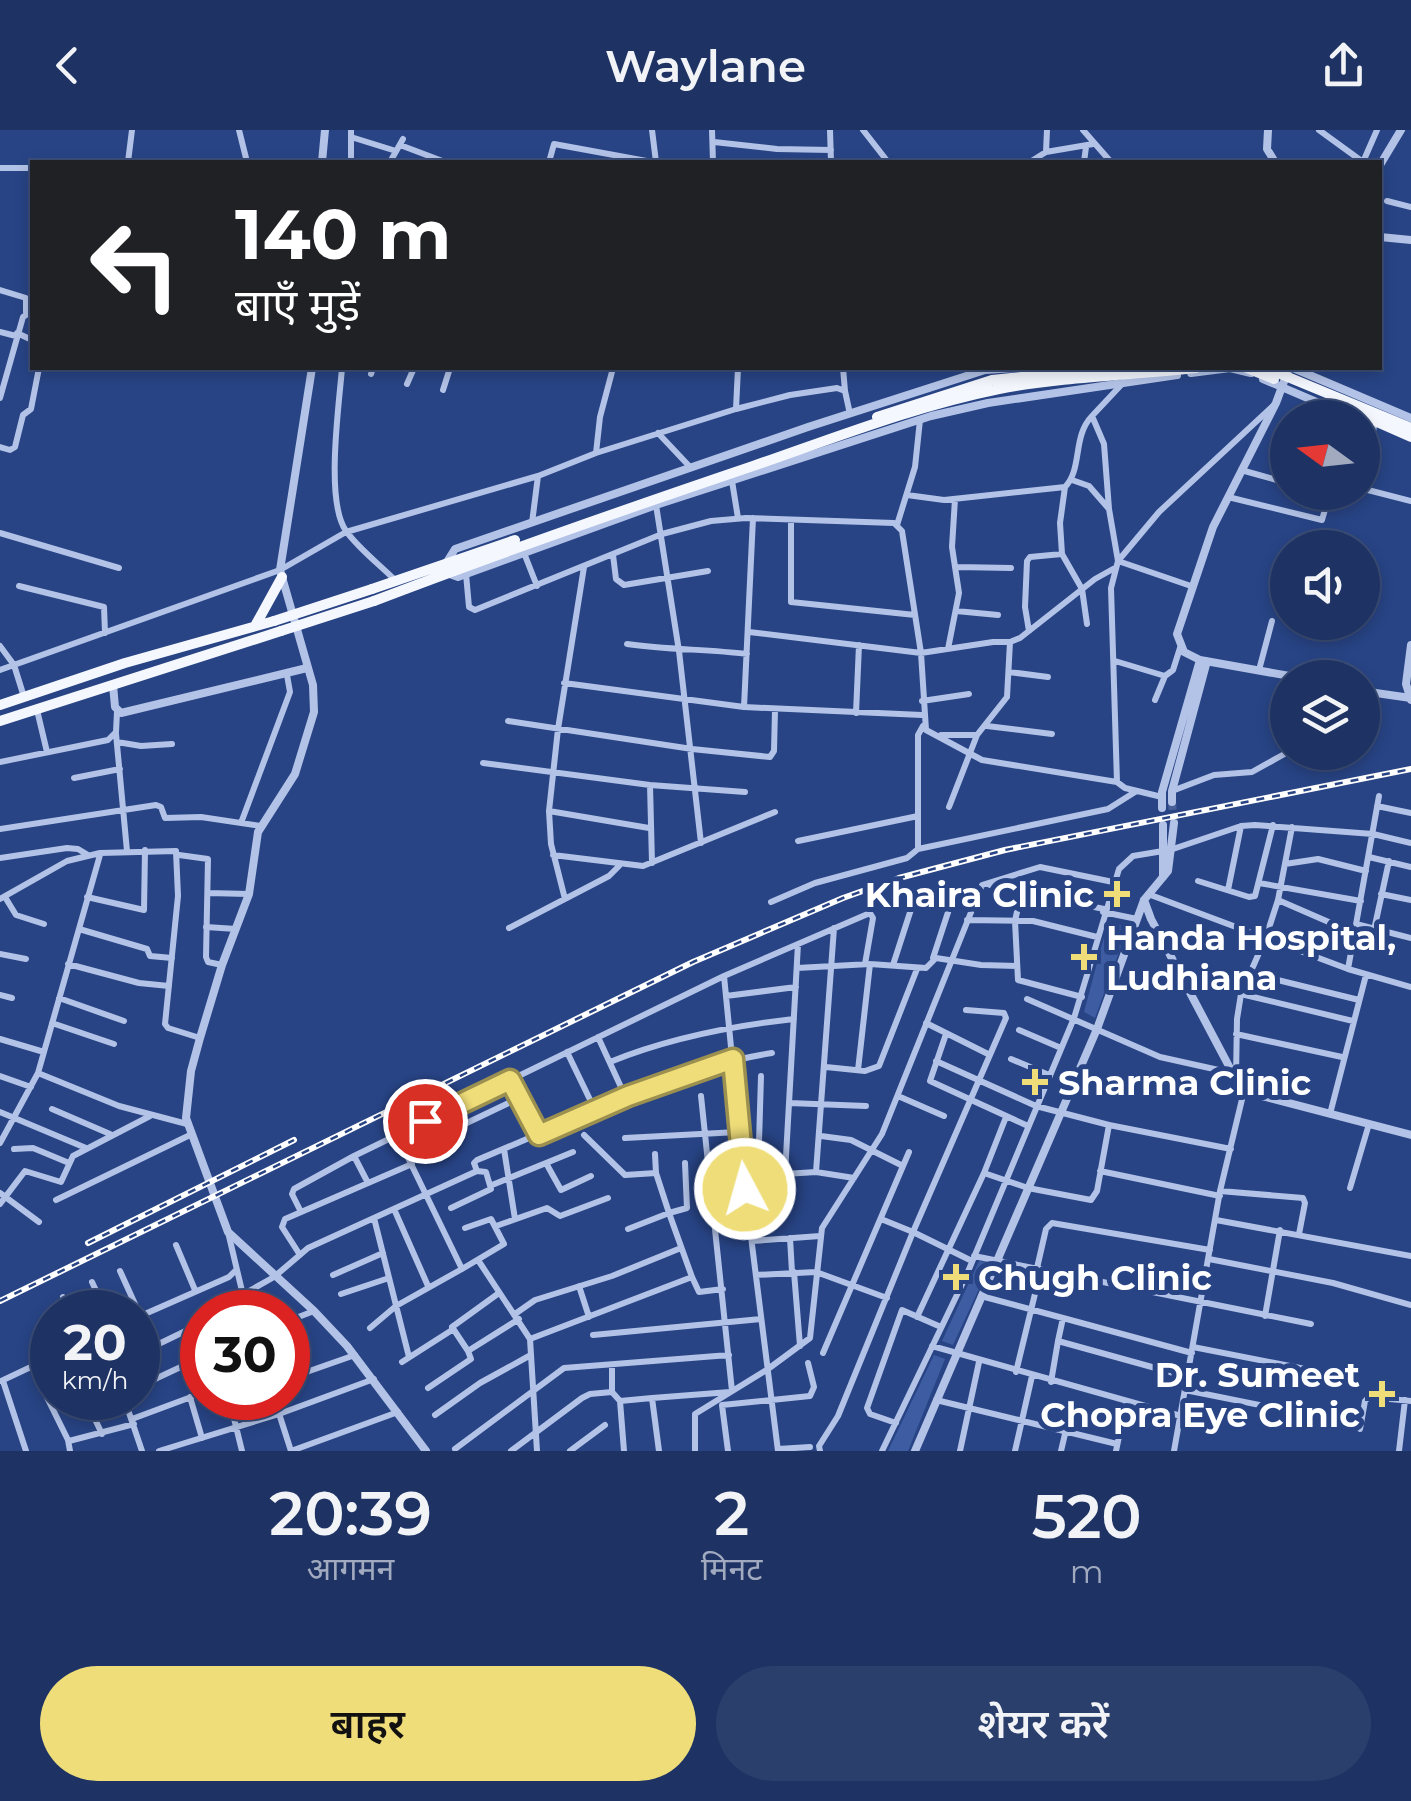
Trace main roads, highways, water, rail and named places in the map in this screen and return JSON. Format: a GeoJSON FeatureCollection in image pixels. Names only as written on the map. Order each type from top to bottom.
{"type":"FeatureCollection","features":[{"type":"Feature","properties":{"kind":"main road"},"geometry":{"type":"LineString","coordinates":[[373,595],[396,581],[455,568],[957,389],[992,380],[1090,370]]}},
{"type":"Feature","properties":{"kind":"main road"},"geometry":{"type":"LineString","coordinates":[[0,721],[879,423],[1005,388],[1177,370]]}},
{"type":"Feature","properties":{"kind":"main road"},"geometry":{"type":"LineString","coordinates":[[1252,370],[1411,439]]}},
{"type":"Feature","properties":{"kind":"main road"},"geometry":{"type":"LineString","coordinates":[[1271,370],[1411,428]]}},
{"type":"Feature","properties":{"kind":"main road"},"geometry":{"type":"LineString","coordinates":[[255,626],[281,574]]}},
{"type":"Feature","properties":{"kind":"main road"},"geometry":{"type":"LineString","coordinates":[[0,705],[125,663],[255,626],[278,626]]}},
{"type":"Feature","properties":{"kind":"tunnel"},"geometry":{"type":"LineString","coordinates":[[1172,802],[1174,823]]}},
{"type":"Feature","properties":{"kind":"railway"},"geometry":{"type":"LineString","coordinates":[[0,1301],[693,962],[843,898],[899,878],[1005,850],[1411,769]]}},
{"type":"Feature","properties":{"kind":"railway"},"geometry":{"type":"LineString","coordinates":[[88,1243],[294,1140]]}},
{"type":"Feature","properties":{"kind":"place","name":"Khaira Clinic"},"geometry":{"type":"Point","coordinates":[1117,894]}},
{"type":"Feature","properties":{"kind":"place","name":"Handa Hospital, Ludhiana"},"geometry":{"type":"Point","coordinates":[1084,957]}},
{"type":"Feature","properties":{"kind":"place","name":"Sharma Clinic"},"geometry":{"type":"Point","coordinates":[1035,1082]}},
{"type":"Feature","properties":{"kind":"place","name":"Chugh Clinic"},"geometry":{"type":"Point","coordinates":[956,1277]}},
{"type":"Feature","properties":{"kind":"place","name":"Dr. Sumeet Chopra Eye Clinic"},"geometry":{"type":"Point","coordinates":[1382,1394]}}]}
